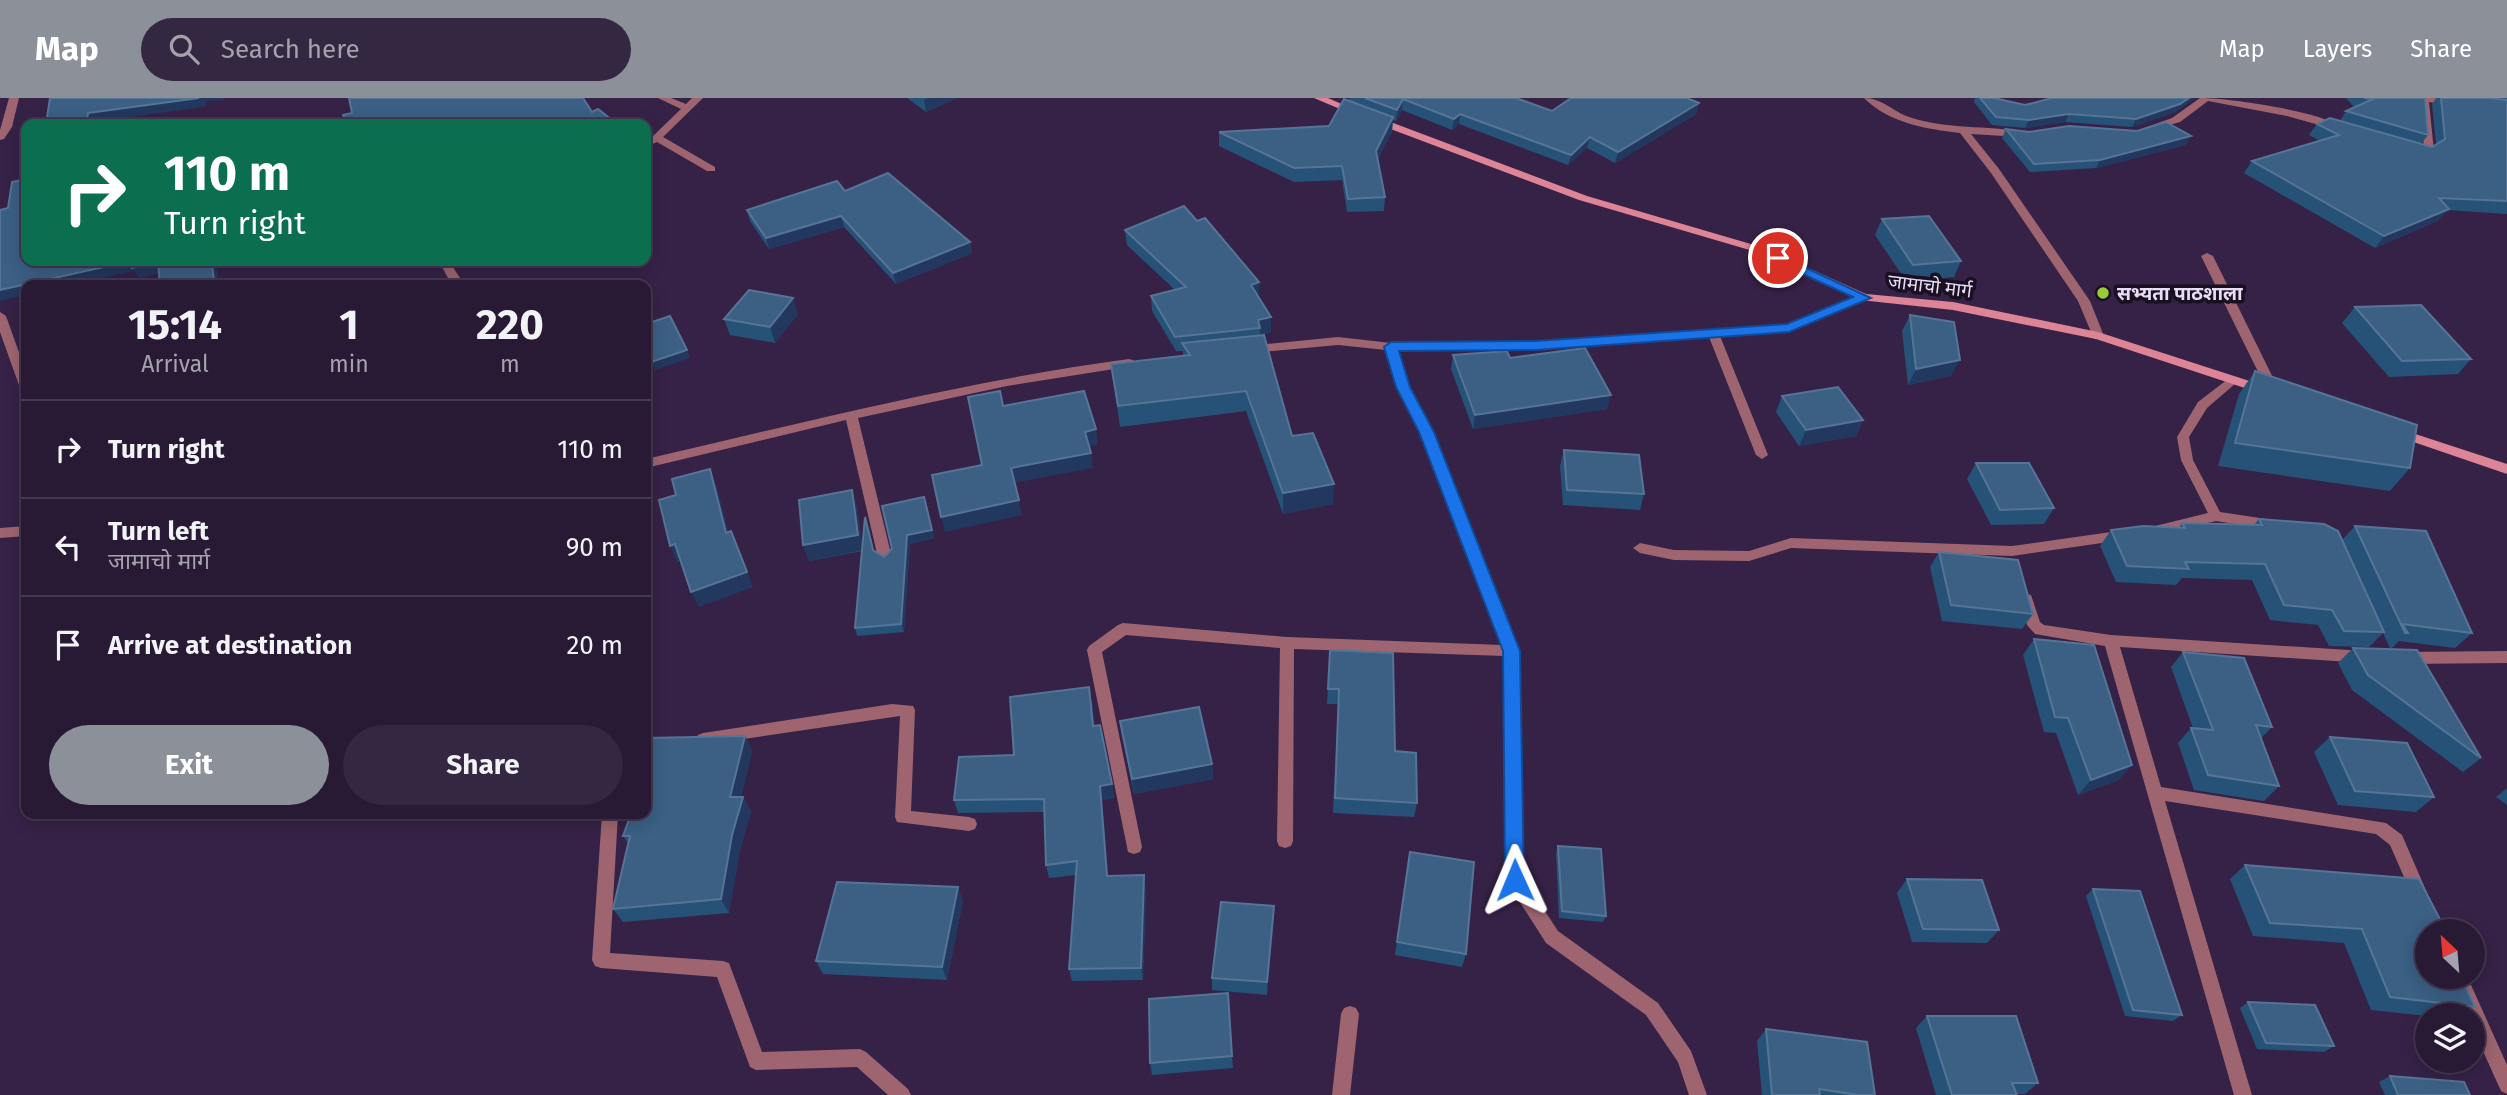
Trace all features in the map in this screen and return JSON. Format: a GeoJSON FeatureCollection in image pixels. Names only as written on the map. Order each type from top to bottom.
{"type":"FeatureCollection","features":[{"type":"Feature","properties":{"kind":"street"},"geometry":{"type":"LineString","coordinates":[[0,137],[7,127],[14,98]]}},
{"type":"Feature","properties":{"kind":"street"},"geometry":{"type":"LineString","coordinates":[[663,98],[686,108]]}},
{"type":"Feature","properties":{"kind":"street"},"geometry":{"type":"LineString","coordinates":[[651,141],[698,98]]}},
{"type":"Feature","properties":{"kind":"street","name":"जामाचो मार्ग"},"geometry":{"type":"LineString","coordinates":[[1319,98],[1583,198],[1757,249],[1864,298],[1953,306],[2098,336],[2281,395],[2207,256]]}},
{"type":"Feature","properties":{"kind":"street"},"geometry":{"type":"LineString","coordinates":[[1869,98],[1903,120],[1921,125],[2034,133]]}},
{"type":"Feature","properties":{"kind":"street"},"geometry":{"type":"LineString","coordinates":[[2133,133],[2176,120],[2206,98],[2288,113],[2349,131]]}},
{"type":"Feature","properties":{"kind":"street"},"geometry":{"type":"LineString","coordinates":[[2410,149],[2422,153],[2429,151],[2422,98],[2464,104]]}},
{"type":"Feature","properties":{"kind":"street"},"geometry":{"type":"LineString","coordinates":[[1962,129],[1995,171],[2084,301],[2098,336]]}},
{"type":"Feature","properties":{"kind":"street"},"geometry":{"type":"LineString","coordinates":[[657,138],[711,169]]}},
{"type":"Feature","properties":{"kind":"street"},"geometry":{"type":"LineString","coordinates":[[1230,351],[1338,341],[1391,347],[1536,345],[1789,328],[1864,298]]}},
{"type":"Feature","properties":{"kind":"street"},"geometry":{"type":"LineString","coordinates":[[0,316],[21,374]]}},
{"type":"Feature","properties":{"kind":"street"},"geometry":{"type":"LineString","coordinates":[[1713,334],[1762,455]]}},
{"type":"Feature","properties":{"kind":"street"},"geometry":{"type":"LineString","coordinates":[[1391,347],[1403,387],[1426,432],[1512,651],[1515,880],[1552,937],[1652,1009],[1685,1057],[1698,1095]]}},
{"type":"Feature","properties":{"kind":"street"},"geometry":{"type":"LineString","coordinates":[[651,463],[941,393],[1073,369],[1139,362]]}},
{"type":"Feature","properties":{"kind":"street"},"geometry":{"type":"LineString","coordinates":[[2216,516],[2187,460],[2183,437],[2202,405],[2232,380]]}},
{"type":"Feature","properties":{"kind":"street"},"geometry":{"type":"LineString","coordinates":[[851,416],[885,558]]}},
{"type":"Feature","properties":{"kind":"street"},"geometry":{"type":"LineString","coordinates":[[2382,427],[2507,469]]}},
{"type":"Feature","properties":{"kind":"street"},"geometry":{"type":"LineString","coordinates":[[1640,548],[1674,555],[1749,556],[1791,543],[2014,557],[2165,529],[2216,516],[2290,528]]}},
{"type":"Feature","properties":{"kind":"street"},"geometry":{"type":"LineString","coordinates":[[0,533],[21,531]]}},
{"type":"Feature","properties":{"kind":"street"},"geometry":{"type":"LineString","coordinates":[[2023,588],[2034,625],[2040,630],[2111,641],[2384,658],[2507,657]]}},
{"type":"Feature","properties":{"kind":"street"},"geometry":{"type":"LineString","coordinates":[[1134,847],[1094,650],[1123,629],[1287,643],[1512,651]]}},
{"type":"Feature","properties":{"kind":"street"},"geometry":{"type":"LineString","coordinates":[[2111,641],[2243,1095]]}},
{"type":"Feature","properties":{"kind":"street"},"geometry":{"type":"LineString","coordinates":[[1285,841],[1287,643]]}},
{"type":"Feature","properties":{"kind":"street"},"geometry":{"type":"LineString","coordinates":[[686,741],[892,709],[908,710],[903,817],[969,824]]}},
{"type":"Feature","properties":{"kind":"street"},"geometry":{"type":"LineString","coordinates":[[2155,793],[2380,828],[2396,840],[2427,908]]}},
{"type":"Feature","properties":{"kind":"street"},"geometry":{"type":"LineString","coordinates":[[610,819],[601,960],[723,969],[756,1061],[860,1058],[902,1095]]}},
{"type":"Feature","properties":{"kind":"street"},"geometry":{"type":"LineString","coordinates":[[2464,989],[2507,1085]]}},
{"type":"Feature","properties":{"kind":"street"},"geometry":{"type":"LineString","coordinates":[[1341,1095],[1349,1014]]}},
{"type":"Feature","properties":{"kind":"building"},"geometry":{"type":"Polygon","coordinates":[[[50,98],[199,98],[88,113],[87,119],[47,119],[50,98]]]}},
{"type":"Feature","properties":{"kind":"building"},"geometry":{"type":"Polygon","coordinates":[[[349,98],[583,98],[592,112],[598,109],[611,119],[345,119],[343,115],[352,113],[349,98]]]}},
{"type":"Feature","properties":{"kind":"building"},"geometry":{"type":"Polygon","coordinates":[[[1365,98],[1516,98],[1552,111],[1571,98],[1687,98],[1699,103],[1618,152],[1590,137],[1571,155],[1460,114],[1454,119],[1403,99],[1397,110],[1365,98]]]}},
{"type":"Feature","properties":{"kind":"building"},"geometry":{"type":"Polygon","coordinates":[[[1980,98],[1994,98],[2025,105],[2052,98],[2189,98],[2180,104],[2136,119],[2069,114],[2029,120],[1996,117],[1980,98]]]}},
{"type":"Feature","properties":{"kind":"building"},"geometry":{"type":"Polygon","coordinates":[[[2364,98],[2425,98],[2428,135],[2346,111],[2373,99],[2364,98]]]}},
{"type":"Feature","properties":{"kind":"building"},"geometry":{"type":"Polygon","coordinates":[[[2441,98],[2507,100],[2507,201],[2439,198],[2449,209],[2384,236],[2252,161],[2339,135],[2317,124],[2330,118],[2432,147],[2445,139],[2441,98]]]}},
{"type":"Feature","properties":{"kind":"building"},"geometry":{"type":"Polygon","coordinates":[[[1344,99],[1393,117],[1376,151],[1385,197],[1348,199],[1342,166],[1294,168],[1219,132],[1329,126],[1344,99]]]}},
{"type":"Feature","properties":{"kind":"building"},"geometry":{"type":"Polygon","coordinates":[[[2166,122],[2191,136],[2100,160],[2034,164],[2006,129],[2029,132],[2069,126],[2137,131],[2166,122]]]}},
{"type":"Feature","properties":{"kind":"building"},"geometry":{"type":"Polygon","coordinates":[[[888,173],[970,242],[893,273],[841,216],[766,238],[747,210],[837,181],[845,191],[888,173]]]}},
{"type":"Feature","properties":{"kind":"building"},"geometry":{"type":"Polygon","coordinates":[[[21,180],[21,266],[108,266],[45,280],[21,280],[21,285],[0,290],[0,210],[8,208],[12,182],[21,180]]]}},
{"type":"Feature","properties":{"kind":"building"},"geometry":{"type":"Polygon","coordinates":[[[1184,206],[1197,221],[1205,218],[1259,282],[1251,285],[1271,317],[1258,320],[1260,328],[1175,337],[1151,296],[1186,287],[1125,230],[1184,206]]]}},
{"type":"Feature","properties":{"kind":"building"},"geometry":{"type":"Polygon","coordinates":[[[1929,216],[1961,261],[1913,265],[1882,219],[1929,216]]]}},
{"type":"Feature","properties":{"kind":"building"},"geometry":{"type":"Polygon","coordinates":[[[158,266],[212,266],[214,280],[160,280],[158,266]]]}},
{"type":"Feature","properties":{"kind":"building"},"geometry":{"type":"Polygon","coordinates":[[[749,290],[793,298],[770,327],[724,319],[749,290]]]}},
{"type":"Feature","properties":{"kind":"building"},"geometry":{"type":"Polygon","coordinates":[[[2421,305],[2471,359],[2402,361],[2355,307],[2421,305]]]}},
{"type":"Feature","properties":{"kind":"building"},"geometry":{"type":"Polygon","coordinates":[[[1910,315],[1954,322],[1960,360],[1916,369],[1910,315]]]}},
{"type":"Feature","properties":{"kind":"building"},"geometry":{"type":"Polygon","coordinates":[[[670,316],[687,350],[651,362],[651,322],[670,316]]]}},
{"type":"Feature","properties":{"kind":"building"},"geometry":{"type":"Polygon","coordinates":[[[1264,335],[1292,436],[1313,433],[1334,484],[1283,493],[1246,391],[1118,406],[1111,364],[1190,355],[1182,343],[1264,335]]]}},
{"type":"Feature","properties":{"kind":"building"},"geometry":{"type":"Polygon","coordinates":[[[1585,348],[1611,395],[1475,415],[1453,355],[1507,351],[1510,358],[1585,348]]]}},
{"type":"Feature","properties":{"kind":"building"},"geometry":{"type":"Polygon","coordinates":[[[2255,371],[2417,425],[2410,468],[2235,443],[2255,371]]]}},
{"type":"Feature","properties":{"kind":"building"},"geometry":{"type":"Polygon","coordinates":[[[1838,387],[1863,420],[1806,430],[1782,396],[1838,387]]]}},
{"type":"Feature","properties":{"kind":"building"},"geometry":{"type":"Polygon","coordinates":[[[1000,391],[1003,406],[1084,391],[1096,429],[1085,432],[1091,453],[1011,468],[1019,500],[941,517],[932,475],[982,465],[968,397],[1000,391]]]}},
{"type":"Feature","properties":{"kind":"building"},"geometry":{"type":"Polygon","coordinates":[[[1564,450],[1639,455],[1644,494],[1567,490],[1564,450]]]}},
{"type":"Feature","properties":{"kind":"building"},"geometry":{"type":"Polygon","coordinates":[[[1976,463],[2029,463],[2054,508],[2000,510],[1976,463]]]}},
{"type":"Feature","properties":{"kind":"building"},"geometry":{"type":"Polygon","coordinates":[[[710,469],[726,533],[731,531],[747,572],[691,592],[675,544],[670,546],[659,500],[676,495],[672,479],[710,469]]]}},
{"type":"Feature","properties":{"kind":"building"},"geometry":{"type":"Polygon","coordinates":[[[852,490],[858,535],[803,545],[799,500],[852,490]]]}},
{"type":"Feature","properties":{"kind":"building"},"geometry":{"type":"Polygon","coordinates":[[[924,497],[932,530],[907,535],[901,624],[855,628],[865,517],[873,550],[884,557],[892,549],[882,506],[924,497]]]}},
{"type":"Feature","properties":{"kind":"building"},"geometry":{"type":"Polygon","coordinates":[[[2259,519],[2324,524],[2338,531],[2384,632],[2344,631],[2332,610],[2284,605],[2265,564],[2185,562],[2189,569],[2127,566],[2111,530],[2143,526],[2185,528],[2182,523],[2262,525],[2259,519]]]}},
{"type":"Feature","properties":{"kind":"building"},"geometry":{"type":"Polygon","coordinates":[[[2355,526],[2426,531],[2472,633],[2402,624],[2408,633],[2405,633],[2355,526]]]}},
{"type":"Feature","properties":{"kind":"building"},"geometry":{"type":"Polygon","coordinates":[[[1939,552],[2018,560],[2033,614],[1951,605],[1939,552]]]}},
{"type":"Feature","properties":{"kind":"building"},"geometry":{"type":"Polygon","coordinates":[[[2034,639],[2094,645],[2132,765],[2091,780],[2068,718],[2055,717],[2034,639]]]}},
{"type":"Feature","properties":{"kind":"building"},"geometry":{"type":"Polygon","coordinates":[[[2353,648],[2417,650],[2481,758],[2368,675],[2353,648]]]}},
{"type":"Feature","properties":{"kind":"building"},"geometry":{"type":"Polygon","coordinates":[[[1330,650],[1393,653],[1395,751],[1416,753],[1417,803],[1335,798],[1339,689],[1328,689],[1330,650]]]}},
{"type":"Feature","properties":{"kind":"building"},"geometry":{"type":"Polygon","coordinates":[[[2183,652],[2244,658],[2272,727],[2256,725],[2279,786],[2208,775],[2191,728],[2213,730],[2183,652]]]}},
{"type":"Feature","properties":{"kind":"building"},"geometry":{"type":"Polygon","coordinates":[[[1089,687],[1093,726],[1100,725],[1112,784],[1100,786],[1107,876],[1144,875],[1141,968],[1069,969],[1077,861],[1046,865],[1044,799],[954,800],[959,757],[1014,755],[1010,697],[1089,687]]]}},
{"type":"Feature","properties":{"kind":"building"},"geometry":{"type":"Polygon","coordinates":[[[1199,707],[1212,764],[1132,779],[1120,721],[1199,707]]]}},
{"type":"Feature","properties":{"kind":"building"},"geometry":{"type":"Polygon","coordinates":[[[745,736],[730,797],[743,797],[732,835],[721,899],[613,909],[630,836],[623,836],[629,819],[651,819],[651,738],[745,736]]]}},
{"type":"Feature","properties":{"kind":"building"},"geometry":{"type":"Polygon","coordinates":[[[2330,737],[2407,743],[2434,797],[2355,791],[2330,737]]]}},
{"type":"Feature","properties":{"kind":"building"},"geometry":{"type":"Polygon","coordinates":[[[1558,846],[1601,849],[1606,916],[1562,911],[1558,846]]]}},
{"type":"Feature","properties":{"kind":"building"},"geometry":{"type":"Polygon","coordinates":[[[1410,852],[1474,862],[1466,954],[1397,942],[1410,852]]]}},
{"type":"Feature","properties":{"kind":"building"},"geometry":{"type":"Polygon","coordinates":[[[2245,865],[2419,879],[2440,919],[2415,919],[2415,989],[2467,989],[2473,1003],[2441,1003],[2390,997],[2362,929],[2270,923],[2245,865]]]}},
{"type":"Feature","properties":{"kind":"building"},"geometry":{"type":"Polygon","coordinates":[[[1907,879],[1982,880],[1999,930],[1923,929],[1907,879]]]}},
{"type":"Feature","properties":{"kind":"building"},"geometry":{"type":"Polygon","coordinates":[[[837,882],[958,887],[942,967],[816,961],[837,882]]]}},
{"type":"Feature","properties":{"kind":"building"},"geometry":{"type":"Polygon","coordinates":[[[2093,889],[2140,891],[2182,1015],[2133,1010],[2093,889]]]}},
{"type":"Feature","properties":{"kind":"building"},"geometry":{"type":"Polygon","coordinates":[[[1221,902],[1274,906],[1267,982],[1212,978],[1221,902]]]}},
{"type":"Feature","properties":{"kind":"building"},"geometry":{"type":"Polygon","coordinates":[[[1228,993],[1232,1056],[1150,1063],[1149,999],[1228,993]]]}},
{"type":"Feature","properties":{"kind":"building"},"geometry":{"type":"Polygon","coordinates":[[[2248,1002],[2315,1005],[2334,1046],[2266,1043],[2248,1002]]]}},
{"type":"Feature","properties":{"kind":"building"},"geometry":{"type":"Polygon","coordinates":[[[1927,1016],[2016,1016],[2038,1083],[2012,1083],[2017,1095],[1952,1095],[1927,1016]]]}},
{"type":"Feature","properties":{"kind":"building"},"geometry":{"type":"Polygon","coordinates":[[[1766,1029],[1867,1042],[1875,1095],[1819,1089],[1820,1095],[1772,1095],[1766,1029]]]}},
{"type":"Feature","properties":{"kind":"building"},"geometry":{"type":"Polygon","coordinates":[[[2390,1076],[2464,1082],[2470,1095],[2398,1095],[2390,1076]]]}},
{"type":"Feature","properties":{"kind":"place","name":"सभ्यता पाठशाला"},"geometry":{"type":"Point","coordinates":[2103,293]}},
{"type":"Feature","properties":{"kind":"route"},"geometry":{"type":"LineString","coordinates":[[1515,880],[1512,651],[1426,432],[1403,387],[1391,347],[1536,345],[1789,328],[1864,298],[1778,258]]}}]}
